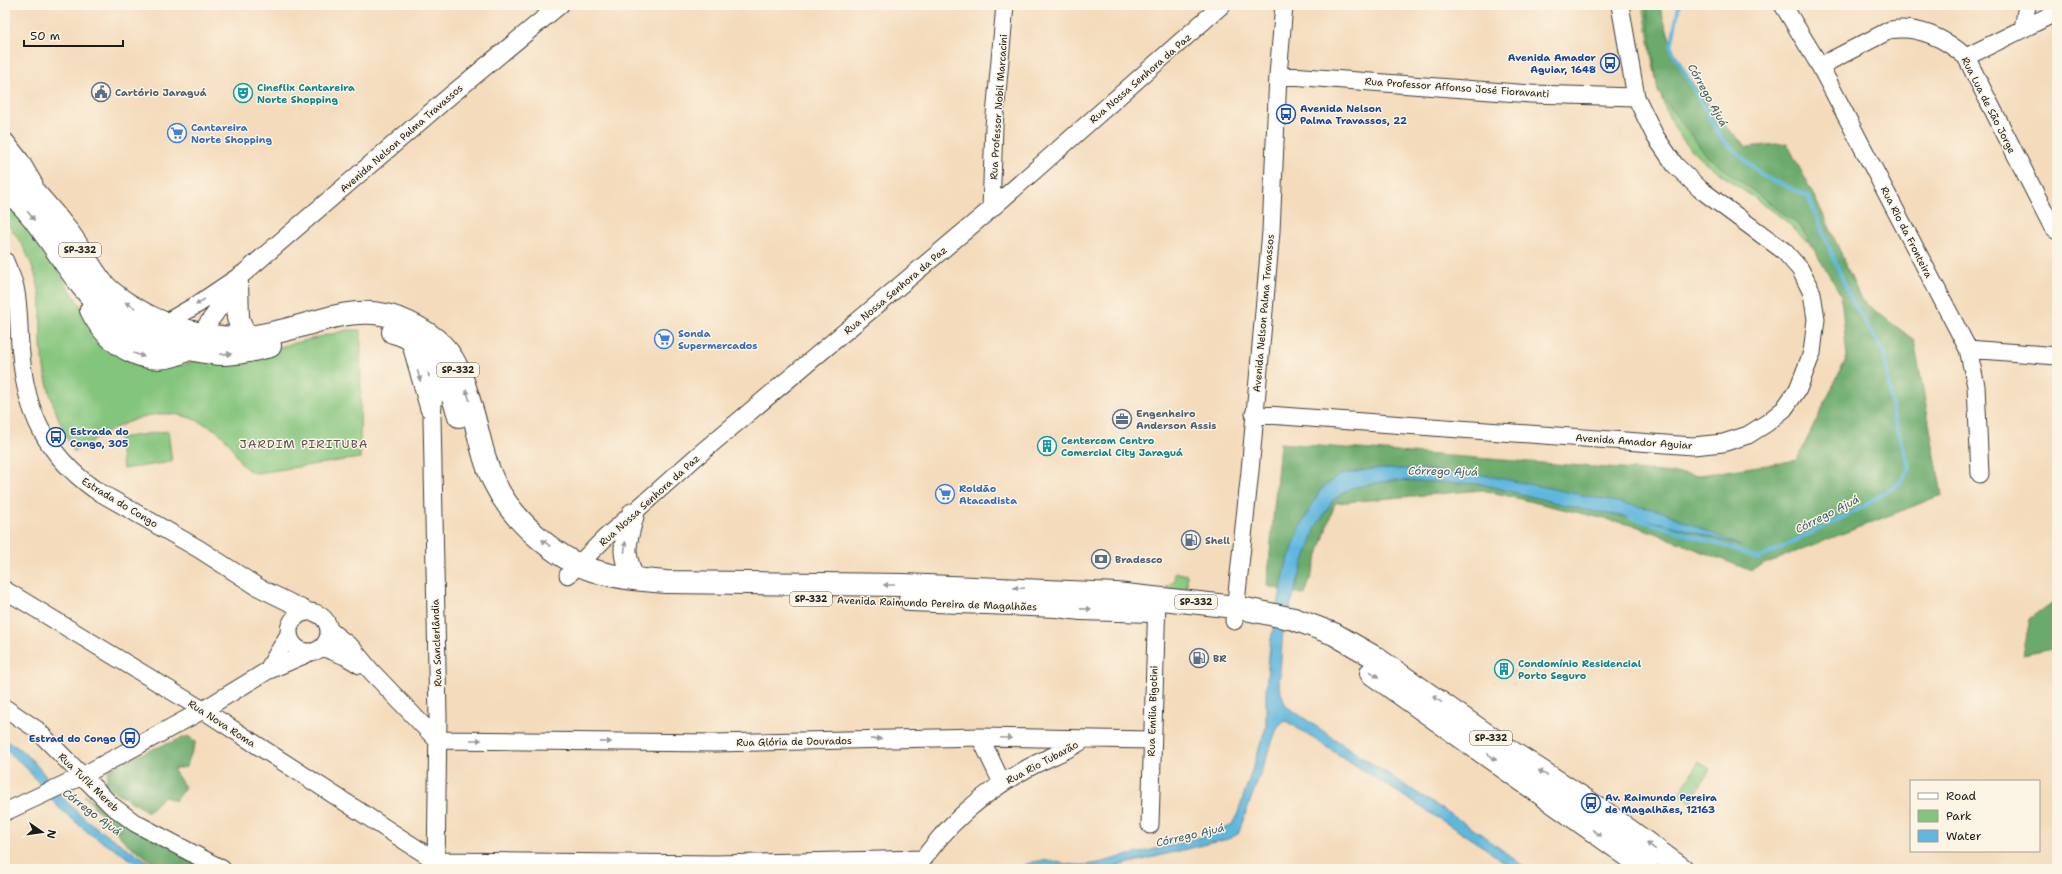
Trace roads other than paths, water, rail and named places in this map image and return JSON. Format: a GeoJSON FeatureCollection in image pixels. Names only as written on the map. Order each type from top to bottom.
{"type":"FeatureCollection","features":[{"type":"Feature","properties":{"kind":"main road","name":"Avenida Raimundo Pereira de Magalhães"},"geometry":{"type":"LineString","coordinates":[[5,163],[42,202],[70,235],[102,283],[125,302],[220,354],[236,353],[360,325],[398,333],[409,338],[430,356],[440,369],[458,411],[479,479],[500,515],[510,530],[546,562],[574,569],[590,570],[633,579],[752,584],[903,585],[1024,589],[1235,614],[1334,634],[1376,658],[1513,753],[1601,810],[1682,869]]}},
{"type":"Feature","properties":{"kind":"main road","name":"SP-332"},"geometry":{"type":"LineString","coordinates":[[5,188],[32,217],[80,284],[93,314],[102,328],[133,352],[154,359],[176,356],[195,341]]}},
{"type":"Feature","properties":{"kind":"main road"},"geometry":{"type":"LineString","coordinates":[[241,278],[238,318],[245,337]]}},
{"type":"Feature","properties":{"kind":"main road","name":"Avenida Raimundo Pereira de Magalhães"},"geometry":{"type":"LineString","coordinates":[[195,341],[229,337],[245,337],[351,313],[381,313],[398,317],[414,324],[438,341],[450,356],[460,374],[486,462],[494,484],[506,504],[536,535],[557,552],[574,569],[603,587],[643,592],[832,600],[902,600],[1057,606],[1081,609],[1156,604]]}},
{"type":"Feature","properties":{"kind":"main road"},"geometry":{"type":"LineString","coordinates":[[633,514],[624,548],[625,557],[633,579]]}},
{"type":"Feature","properties":{"kind":"main road","name":"Avenida Raimundo Pereira de Magalhães"},"geometry":{"type":"LineString","coordinates":[[1292,625],[1354,661],[1436,717],[1647,869]]}},
{"type":"Feature","properties":{"kind":"street","name":"Avenida Nelson Palma Travassos"},"geometry":{"type":"LineString","coordinates":[[165,323],[241,278],[451,95],[560,5]]}},
{"type":"Feature","properties":{"kind":"street","name":"Rua Professor Nobil Marcacini"},"geometry":{"type":"LineString","coordinates":[[991,209],[994,126],[1005,5]]}},
{"type":"Feature","properties":{"kind":"street","name":"Rua Nossa Senhora da Paz"},"geometry":{"type":"LineString","coordinates":[[574,569],[696,458],[991,209],[1222,5]]}},
{"type":"Feature","properties":{"kind":"street","name":"Avenida Nelson Palma Travassos"},"geometry":{"type":"LineString","coordinates":[[1235,614],[1271,231],[1278,75],[1284,5]]}},
{"type":"Feature","properties":{"kind":"street","name":"Avenida Amador Aguiar"},"geometry":{"type":"LineString","coordinates":[[1254,414],[1693,446],[1723,443],[1742,437],[1767,423],[1784,409],[1798,388],[1812,353],[1816,319],[1812,293],[1800,269],[1784,251],[1700,189],[1675,165],[1655,136],[1636,97],[1620,5]]}},
{"type":"Feature","properties":{"kind":"street","name":"Rua Rio da Fronteira"},"geometry":{"type":"LineString","coordinates":[[1783,5],[1820,66],[1968,349],[1976,386],[1980,474]]}},
{"type":"Feature","properties":{"kind":"street"},"geometry":{"type":"LineString","coordinates":[[2023,28],[2027,5]]}},
{"type":"Feature","properties":{"kind":"street"},"geometry":{"type":"LineString","coordinates":[[1966,57],[2057,12]]}},
{"type":"Feature","properties":{"kind":"street","name":"Rua Lua de São Jorge"},"geometry":{"type":"LineString","coordinates":[[1820,66],[1890,30],[1902,28],[1941,39],[1954,46],[1966,57],[2026,178],[2053,228],[2057,231]]}},
{"type":"Feature","properties":{"kind":"street","name":"Rua Professor Affonso José Fioravanti"},"geometry":{"type":"LineString","coordinates":[[1278,75],[1531,94],[1636,97]]}},
{"type":"Feature","properties":{"kind":"street","name":"Avenida Raimundo Pereira de Magalhães"},"geometry":{"type":"LineString","coordinates":[[5,141],[30,176],[42,202]]}},
{"type":"Feature","properties":{"kind":"street","name":"Estrada do Congo"},"geometry":{"type":"LineString","coordinates":[[7,269],[15,286],[20,353],[26,384],[40,429],[52,450],[69,469],[94,489],[198,549],[258,587],[309,612]]}},
{"type":"Feature","properties":{"kind":"street","name":"Avenida Nelson Palma Travassos"},"geometry":{"type":"LineString","coordinates":[[195,341],[241,278]]}},
{"type":"Feature","properties":{"kind":"street","name":"Rua Sanclerlândia"},"geometry":{"type":"LineString","coordinates":[[409,338],[432,417]]}},
{"type":"Feature","properties":{"kind":"street"},"geometry":{"type":"LineString","coordinates":[[1968,349],[2057,356]]}},
{"type":"Feature","properties":{"kind":"street","name":"Rua Sanclerlândia"},"geometry":{"type":"LineString","coordinates":[[436,865],[437,740],[432,417],[434,393],[440,369]]}},
{"type":"Feature","properties":{"kind":"street","name":"Estrada do Congo"},"geometry":{"type":"LineString","coordinates":[[258,587],[291,628]]}},
{"type":"Feature","properties":{"kind":"street","name":"Rua Nova Roma"},"geometry":{"type":"LineString","coordinates":[[5,590],[203,710],[436,865]]}},
{"type":"Feature","properties":{"kind":"street","name":"Rua Emília Bigotini"},"geometry":{"type":"LineString","coordinates":[[1150,825],[1151,740],[1156,604]]}},
{"type":"Feature","properties":{"kind":"street"},"geometry":{"type":"LineString","coordinates":[[5,812],[75,779],[203,710],[266,671],[316,649],[328,639],[329,630],[325,620],[321,616],[309,612],[302,613],[291,628],[266,671]]}},
{"type":"Feature","properties":{"kind":"street"},"geometry":{"type":"LineString","coordinates":[[291,628],[294,645],[299,649],[316,649],[345,656],[371,671]]}},
{"type":"Feature","properties":{"kind":"street"},"geometry":{"type":"LineString","coordinates":[[329,630],[352,648],[371,671],[437,740]]}},
{"type":"Feature","properties":{"kind":"street","name":"Rua Tufik Mereb"},"geometry":{"type":"LineString","coordinates":[[5,708],[36,729],[75,779],[135,823],[222,869]]}},
{"type":"Feature","properties":{"kind":"street"},"geometry":{"type":"LineString","coordinates":[[980,737],[1002,783]]}},
{"type":"Feature","properties":{"kind":"street","name":"Rua Glória de Dourados"},"geometry":{"type":"LineString","coordinates":[[437,740],[715,743],[980,737],[1151,740]]}},
{"type":"Feature","properties":{"kind":"street","name":"Rua Rio Tubarão"},"geometry":{"type":"LineString","coordinates":[[920,864],[950,827],[1002,783],[1073,747],[1084,739]]}},
{"type":"Feature","properties":{"kind":"street"},"geometry":{"type":"LineString","coordinates":[[436,865],[920,864]]}},
{"type":"Feature","properties":{"kind":"water"},"geometry":{"type":"Polygon","coordinates":[[[1372,469],[1416,469],[1489,476],[1661,511],[1741,546],[1666,524],[1581,509],[1481,484],[1393,480],[1351,488],[1332,501],[1316,527],[1283,630],[1279,687],[1286,706],[1366,760],[1481,834],[1527,869],[1512,869],[1485,848],[1286,721],[1278,726],[1238,834],[1228,839],[1105,869],[1017,869],[1036,861],[1052,861],[1076,865],[1096,864],[1179,843],[1231,826],[1238,813],[1266,727],[1266,689],[1270,644],[1286,566],[1300,528],[1320,490],[1339,475],[1372,469]]]}},
{"type":"Feature","properties":{"kind":"water"},"geometry":{"type":"Polygon","coordinates":[[[5,740],[24,752],[32,760],[77,812],[100,830],[161,869],[146,869],[90,834],[58,807],[24,765],[5,750],[5,740]]]}},
{"type":"Feature","properties":{"kind":"waterway","name":"Córrego Ajuá"},"geometry":{"type":"LineString","coordinates":[[1630,517],[1728,547],[1758,559],[1854,512],[1899,484],[1910,468],[1894,419],[1884,353],[1850,297],[1808,196],[1763,176],[1721,138],[1671,48],[1679,5]]}},
{"type":"Feature","properties":{"kind":"place","name":"Avenida Amador Aguiar, 1648"},"geometry":{"type":"Point","coordinates":[1610,63]}},
{"type":"Feature","properties":{"kind":"place","name":"Cartório Jaraguá"},"geometry":{"type":"Point","coordinates":[101,92]}},
{"type":"Feature","properties":{"kind":"place","name":"Cineflix Cantareira Norte Shopping"},"geometry":{"type":"Point","coordinates":[243,93]}},
{"type":"Feature","properties":{"kind":"place","name":"Avenida Nelson Palma Travassos, 22"},"geometry":{"type":"Point","coordinates":[1286,114]}},
{"type":"Feature","properties":{"kind":"place","name":"Cantareira Norte Shopping"},"geometry":{"type":"Point","coordinates":[177,133]}},
{"type":"Feature","properties":{"kind":"place","name":"Sonda Supermercados"},"geometry":{"type":"Point","coordinates":[664,339]}},
{"type":"Feature","properties":{"kind":"place","name":"Engenheiro Anderson Assis"},"geometry":{"type":"Point","coordinates":[1122,419]}},
{"type":"Feature","properties":{"kind":"place","name":"Estrada do Congo, 305"},"geometry":{"type":"Point","coordinates":[56,437]}},
{"type":"Feature","properties":{"kind":"place","name":"Centercom Centro Comercial City Jaraguá"},"geometry":{"type":"Point","coordinates":[1047,446]}},
{"type":"Feature","properties":{"kind":"place","name":"Roldão Atacadista"},"geometry":{"type":"Point","coordinates":[945,494]}},
{"type":"Feature","properties":{"kind":"place","name":"Shell"},"geometry":{"type":"Point","coordinates":[1191,540]}},
{"type":"Feature","properties":{"kind":"place","name":"Bradesco"},"geometry":{"type":"Point","coordinates":[1101,559]}},
{"type":"Feature","properties":{"kind":"place","name":"BR"},"geometry":{"type":"Point","coordinates":[1199,658]}},
{"type":"Feature","properties":{"kind":"place","name":"Condomínio Residencial Porto Seguro"},"geometry":{"type":"Point","coordinates":[1504,669]}},
{"type":"Feature","properties":{"kind":"place","name":"Estrad do Congo"},"geometry":{"type":"Point","coordinates":[130,738]}},
{"type":"Feature","properties":{"kind":"place","name":"Av. Raimundo Pereira de Magalhães, 12163"},"geometry":{"type":"Point","coordinates":[1591,803]}},
{"type":"Feature","properties":{"kind":"district","name":"JARDIM PIRITUBA"},"geometry":{"type":"Point","coordinates":[304,444]}}]}
